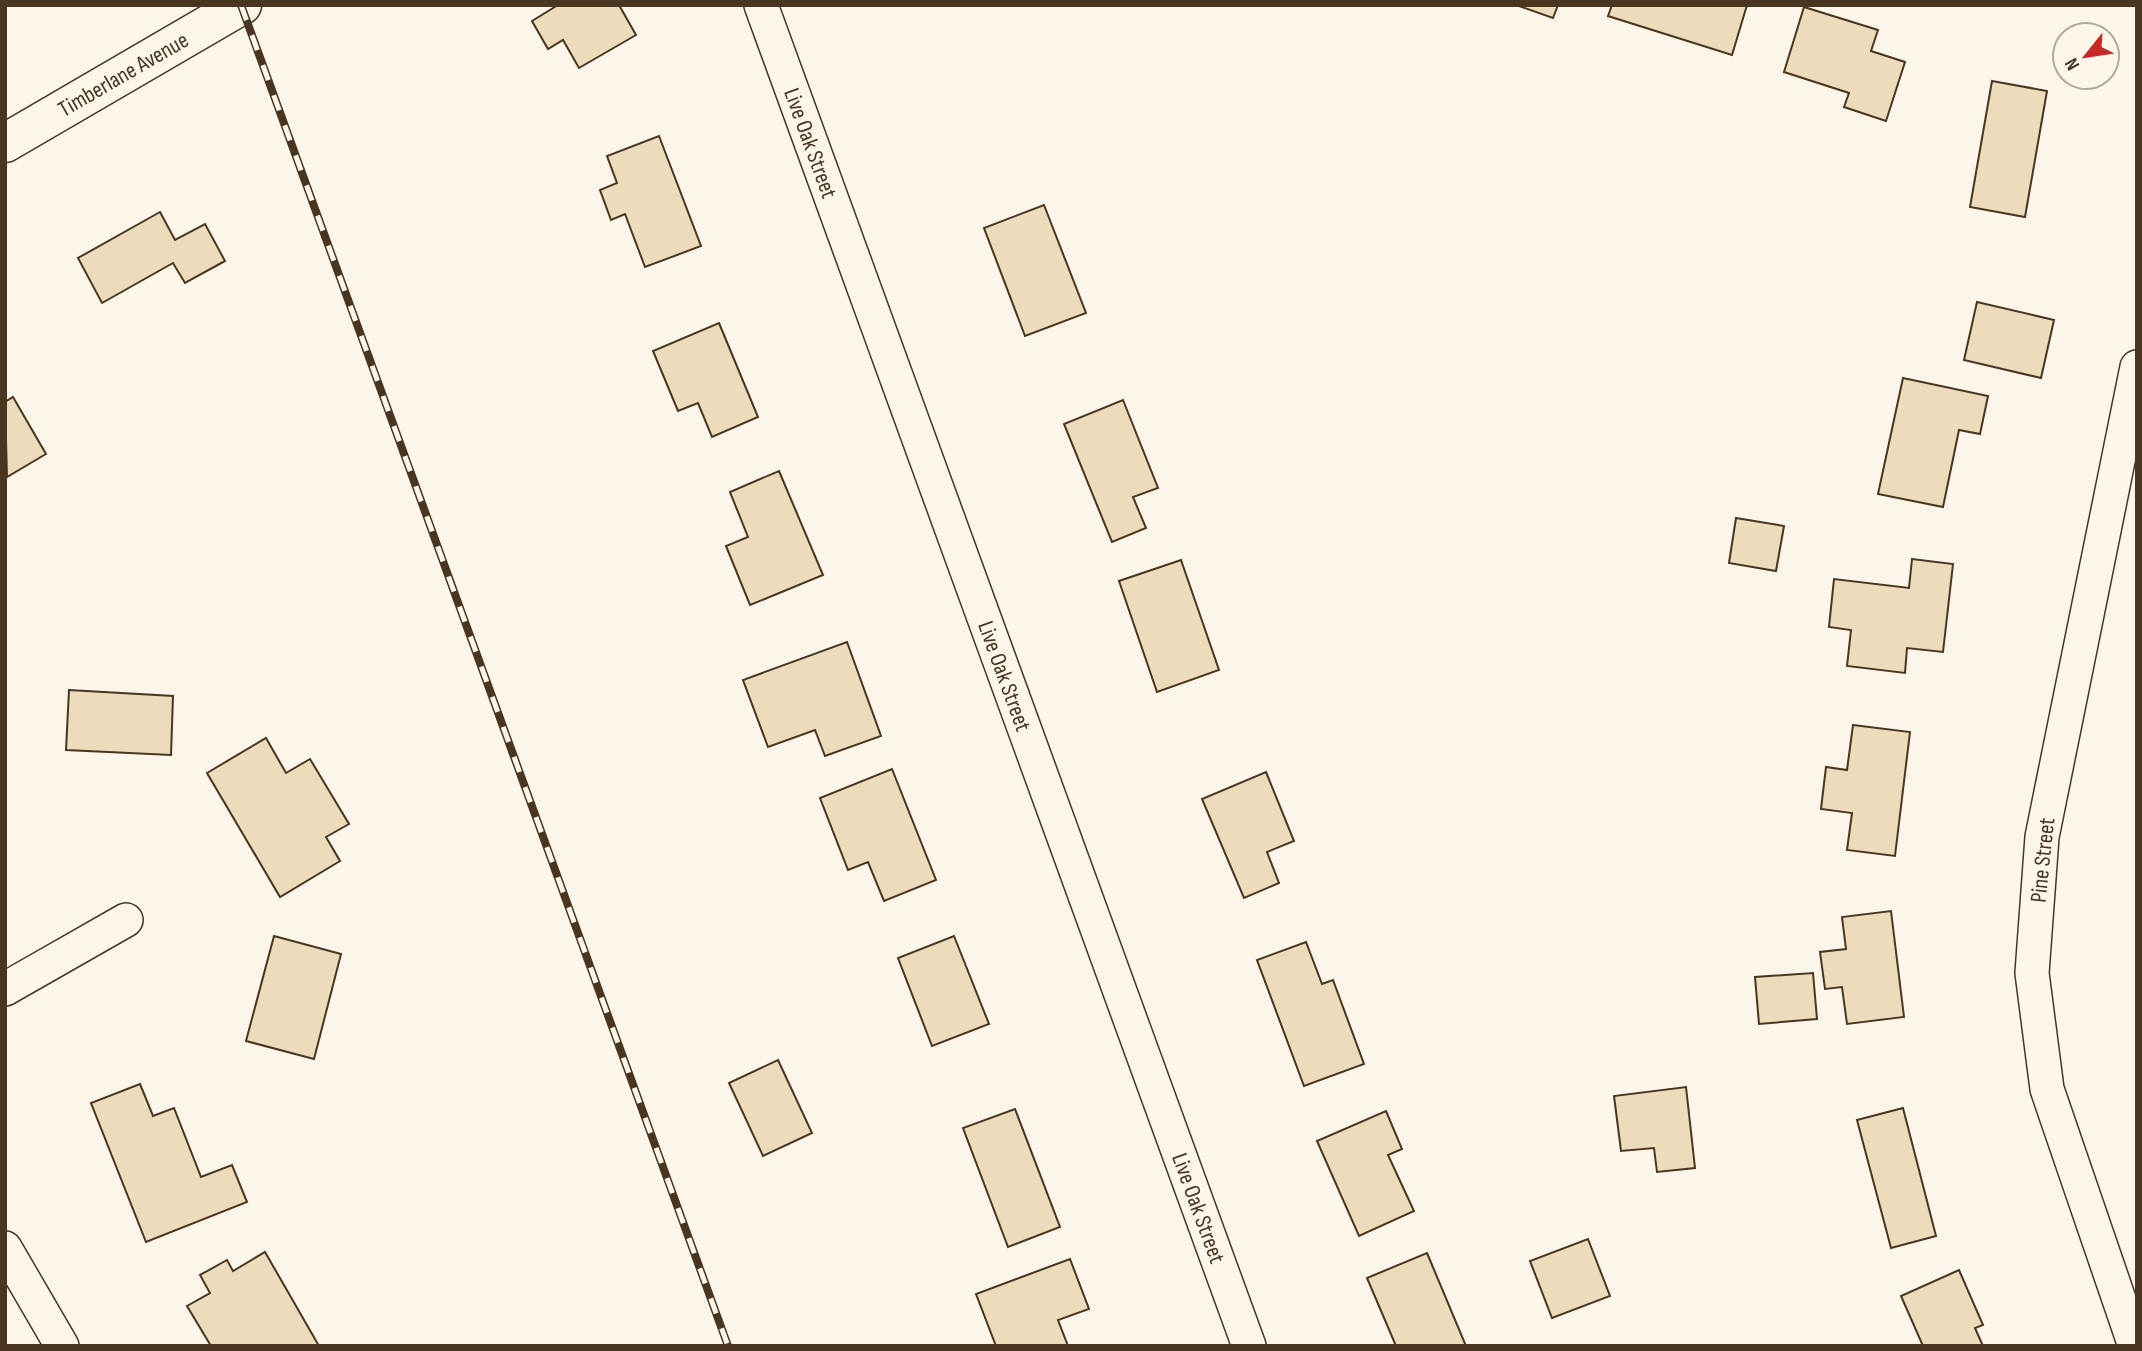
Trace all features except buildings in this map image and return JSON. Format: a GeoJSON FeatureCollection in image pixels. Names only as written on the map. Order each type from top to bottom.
{"type":"FeatureCollection","features":[{"type":"Feature","properties":{"kind":"street","name":"Timberlane Avenue"},"geometry":{"type":"LineString","coordinates":[[5,143],[242,5]]}},
{"type":"Feature","properties":{"kind":"street","name":"Live Oak Street"},"geometry":{"type":"LineString","coordinates":[[761,5],[1249,1346]]}},
{"type":"Feature","properties":{"kind":"street","name":"Pine Street"},"geometry":{"type":"LineString","coordinates":[[2135,1346],[2047,1088],[2032,973],[2042,837],[2137,367]]}},
{"type":"Feature","properties":{"kind":"street"},"geometry":{"type":"LineString","coordinates":[[5,989],[126,920]]}},
{"type":"Feature","properties":{"kind":"street"},"geometry":{"type":"LineString","coordinates":[[5,1248],[62,1346]]}},
{"type":"Feature","properties":{"kind":"railway"},"geometry":{"type":"LineString","coordinates":[[241,5],[728,1346]]}}]}
